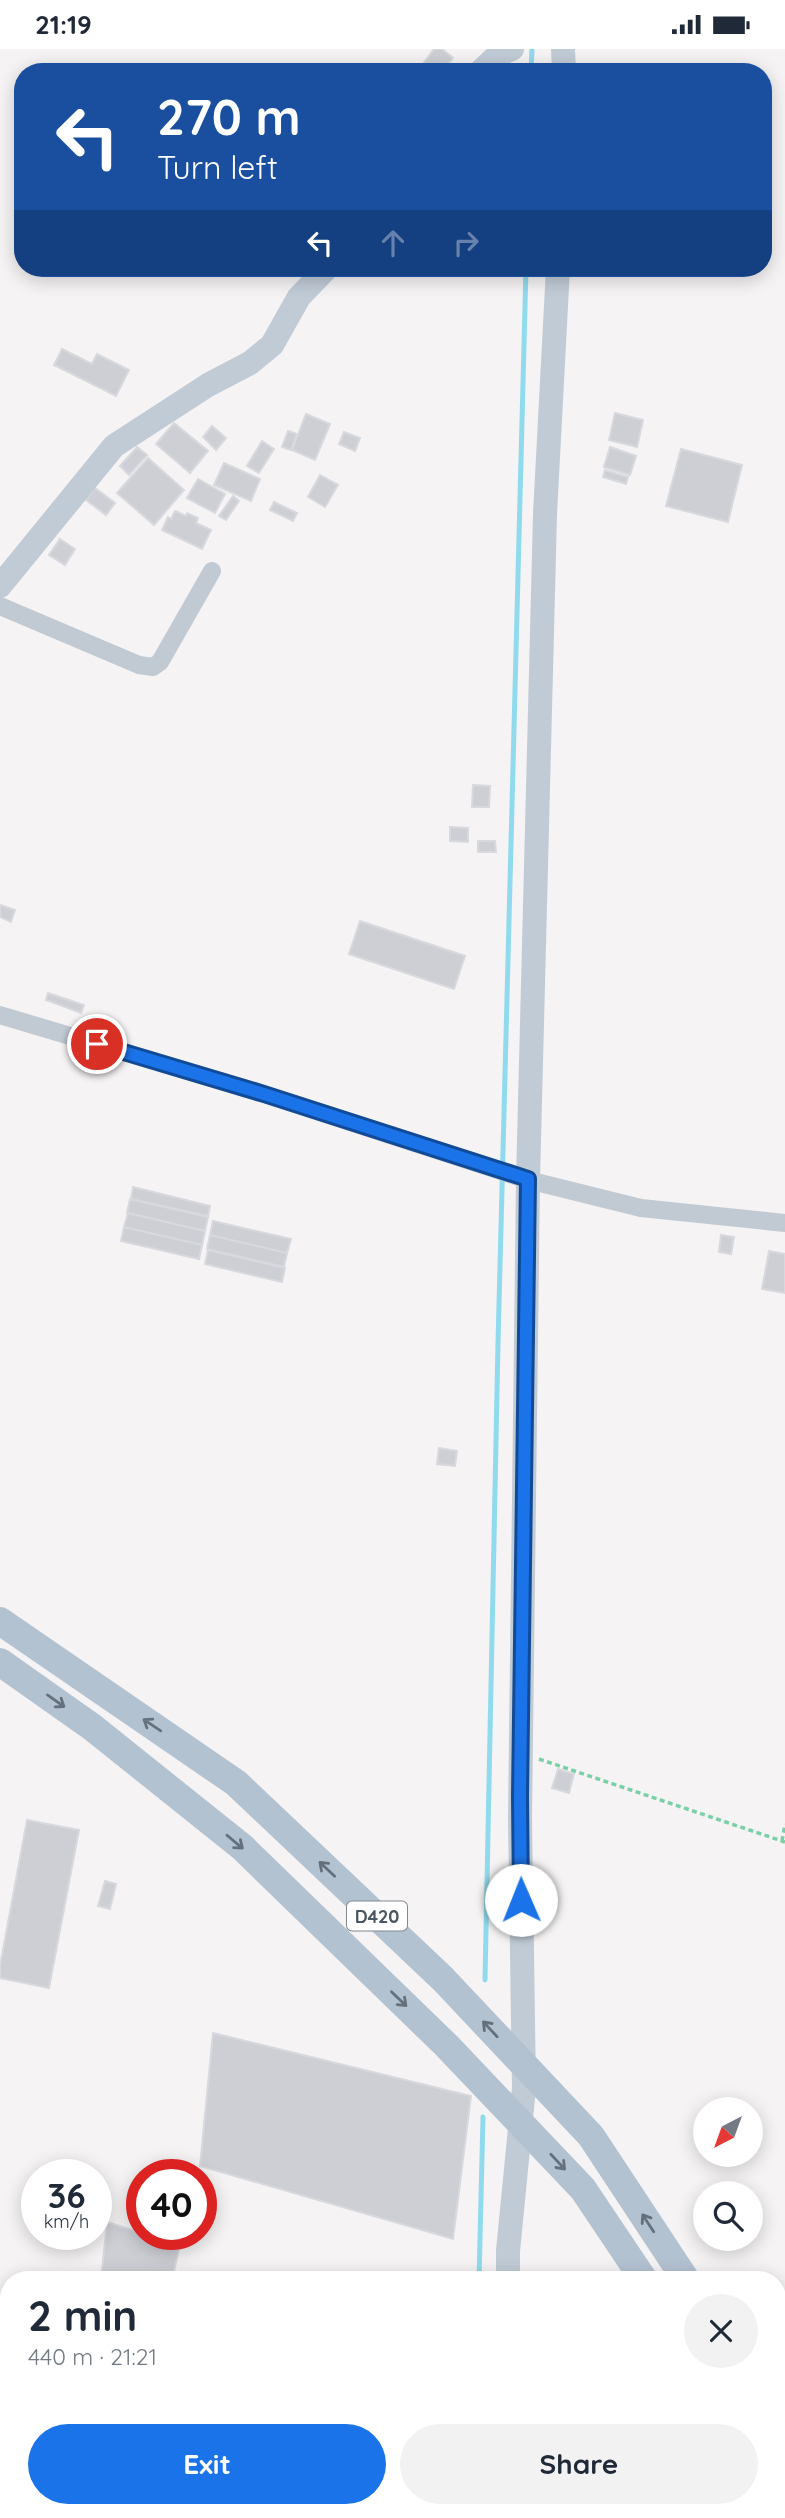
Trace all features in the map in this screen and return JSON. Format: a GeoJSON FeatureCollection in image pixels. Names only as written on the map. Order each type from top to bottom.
{"type":"FeatureCollection","features":[{"type":"Feature","properties":{"kind":"main road","name":"D420"},"geometry":{"type":"LineString","coordinates":[[0,1621],[236,1783],[443,1979],[591,2136],[680,2271]]}},
{"type":"Feature","properties":{"kind":"main road","name":"D420"},"geometry":{"type":"LineString","coordinates":[[0,1662],[92,1727],[242,1847],[447,2046],[583,2189],[638,2271]]}},
{"type":"Feature","properties":{"kind":"street"},"geometry":{"type":"LineString","coordinates":[[490,63],[499,54],[512,49]]}},
{"type":"Feature","properties":{"kind":"street"},"geometry":{"type":"LineString","coordinates":[[0,586],[114,446],[208,385],[250,363],[272,345],[299,297],[318,277]]}},
{"type":"Feature","properties":{"kind":"street"},"geometry":{"type":"LineString","coordinates":[[509,2271],[524,2064],[521,1752],[528,1179],[545,514],[558,277]]}},
{"type":"Feature","properties":{"kind":"street"},"geometry":{"type":"LineString","coordinates":[[0,607],[139,665],[153,667],[160,662],[212,571]]}},
{"type":"Feature","properties":{"kind":"street"},"geometry":{"type":"LineString","coordinates":[[0,1015],[264,1094],[528,1179],[641,1208],[785,1223]]}},
{"type":"Feature","properties":{"kind":"path"},"geometry":{"type":"LineString","coordinates":[[521,1752],[783,1841],[785,1824]]}},
{"type":"Feature","properties":{"kind":"building"},"geometry":{"type":"Polygon","coordinates":[[[434,49],[442,49],[453,58],[449,63],[424,63],[434,49]]]}},
{"type":"Feature","properties":{"kind":"building"},"geometry":{"type":"Polygon","coordinates":[[[62,349],[92,364],[97,354],[129,370],[116,396],[54,365],[62,349]]]}},
{"type":"Feature","properties":{"kind":"building"},"geometry":{"type":"Polygon","coordinates":[[[615,413],[643,420],[637,447],[609,440],[615,413]]]}},
{"type":"Feature","properties":{"kind":"building"},"geometry":{"type":"Polygon","coordinates":[[[306,414],[330,424],[315,460],[292,450],[306,414]]]}},
{"type":"Feature","properties":{"kind":"building"},"geometry":{"type":"Polygon","coordinates":[[[174,423],[208,451],[190,473],[156,444],[174,423]]]}},
{"type":"Feature","properties":{"kind":"building"},"geometry":{"type":"Polygon","coordinates":[[[212,426],[226,438],[216,450],[203,437],[212,426]]]}},
{"type":"Feature","properties":{"kind":"building"},"geometry":{"type":"Polygon","coordinates":[[[288,431],[297,434],[291,450],[282,447],[288,431]]]}},
{"type":"Feature","properties":{"kind":"building"},"geometry":{"type":"Polygon","coordinates":[[[344,432],[360,438],[355,451],[339,444],[344,432]]]}},
{"type":"Feature","properties":{"kind":"building"},"geometry":{"type":"Polygon","coordinates":[[[262,441],[274,449],[259,473],[247,466],[262,441]]]}},
{"type":"Feature","properties":{"kind":"building"},"geometry":{"type":"Polygon","coordinates":[[[137,447],[147,455],[129,475],[120,466],[137,447]]]}},
{"type":"Feature","properties":{"kind":"building"},"geometry":{"type":"Polygon","coordinates":[[[610,447],[636,456],[630,475],[604,467],[610,447]]]}},
{"type":"Feature","properties":{"kind":"building"},"geometry":{"type":"Polygon","coordinates":[[[681,449],[742,465],[728,522],[666,506],[681,449]]]}},
{"type":"Feature","properties":{"kind":"building"},"geometry":{"type":"Polygon","coordinates":[[[148,458],[184,490],[154,525],[117,493],[148,458]]]}},
{"type":"Feature","properties":{"kind":"building"},"geometry":{"type":"Polygon","coordinates":[[[224,463],[260,479],[251,501],[214,485],[224,463]]]}},
{"type":"Feature","properties":{"kind":"building"},"geometry":{"type":"Polygon","coordinates":[[[605,470],[628,477],[626,484],[603,477],[605,470]]]}},
{"type":"Feature","properties":{"kind":"building"},"geometry":{"type":"Polygon","coordinates":[[[320,475],[338,485],[325,507],[308,497],[320,475]]]}},
{"type":"Feature","properties":{"kind":"building"},"geometry":{"type":"Polygon","coordinates":[[[198,479],[225,494],[215,513],[187,498],[198,479]]]}},
{"type":"Feature","properties":{"kind":"building"},"geometry":{"type":"Polygon","coordinates":[[[95,488],[115,503],[106,515],[86,500],[95,488]]]}},
{"type":"Feature","properties":{"kind":"building"},"geometry":{"type":"Polygon","coordinates":[[[233,496],[239,501],[226,520],[219,516],[233,496]]]}},
{"type":"Feature","properties":{"kind":"building"},"geometry":{"type":"Polygon","coordinates":[[[274,502],[297,513],[293,521],[270,510],[274,502]]]}},
{"type":"Feature","properties":{"kind":"building"},"geometry":{"type":"Polygon","coordinates":[[[175,511],[198,518],[196,523],[211,530],[202,549],[162,530],[168,517],[171,519],[175,511]]]}},
{"type":"Feature","properties":{"kind":"building"},"geometry":{"type":"Polygon","coordinates":[[[60,539],[75,549],[65,565],[49,555],[60,539]]]}},
{"type":"Feature","properties":{"kind":"building"},"geometry":{"type":"Polygon","coordinates":[[[473,785],[490,786],[489,807],[472,807],[473,785]]]}},
{"type":"Feature","properties":{"kind":"building"},"geometry":{"type":"Polygon","coordinates":[[[450,827],[468,828],[468,842],[450,841],[450,827]]]}},
{"type":"Feature","properties":{"kind":"building"},"geometry":{"type":"Polygon","coordinates":[[[478,841],[495,841],[496,852],[478,852],[478,841]]]}},
{"type":"Feature","properties":{"kind":"building"},"geometry":{"type":"Polygon","coordinates":[[[0,905],[15,910],[11,922],[0,917],[0,905]]]}},
{"type":"Feature","properties":{"kind":"building"},"geometry":{"type":"Polygon","coordinates":[[[360,921],[465,956],[454,989],[349,954],[360,921]]]}},
{"type":"Feature","properties":{"kind":"building"},"geometry":{"type":"Polygon","coordinates":[[[48,993],[84,1005],[81,1013],[46,1000],[48,993]]]}},
{"type":"Feature","properties":{"kind":"building"},"geometry":{"type":"Polygon","coordinates":[[[133,1187],[210,1206],[208,1216],[131,1199],[133,1187]]]}},
{"type":"Feature","properties":{"kind":"building"},"geometry":{"type":"Polygon","coordinates":[[[130,1199],[208,1217],[205,1231],[127,1213],[130,1199]]]}},
{"type":"Feature","properties":{"kind":"building"},"geometry":{"type":"Polygon","coordinates":[[[128,1213],[205,1231],[202,1245],[124,1227],[128,1213]]]}},
{"type":"Feature","properties":{"kind":"building"},"geometry":{"type":"Polygon","coordinates":[[[213,1221],[291,1239],[287,1253],[210,1235],[213,1221]]]}},
{"type":"Feature","properties":{"kind":"building"},"geometry":{"type":"Polygon","coordinates":[[[124,1227],[202,1245],[199,1259],[121,1241],[124,1227]]]}},
{"type":"Feature","properties":{"kind":"building"},"geometry":{"type":"Polygon","coordinates":[[[210,1235],[287,1253],[284,1267],[207,1249],[210,1235]]]}},
{"type":"Feature","properties":{"kind":"building"},"geometry":{"type":"Polygon","coordinates":[[[721,1235],[734,1237],[731,1254],[719,1252],[721,1235]]]}},
{"type":"Feature","properties":{"kind":"building"},"geometry":{"type":"Polygon","coordinates":[[[208,1250],[285,1268],[282,1282],[205,1264],[208,1250]]]}},
{"type":"Feature","properties":{"kind":"building"},"geometry":{"type":"Polygon","coordinates":[[[769,1251],[785,1254],[785,1293],[762,1289],[769,1251]]]}},
{"type":"Feature","properties":{"kind":"building"},"geometry":{"type":"Polygon","coordinates":[[[439,1448],[457,1451],[455,1466],[437,1464],[439,1448]]]}},
{"type":"Feature","properties":{"kind":"building"},"geometry":{"type":"Polygon","coordinates":[[[558,1769],[574,1774],[569,1793],[552,1788],[558,1769]]]}},
{"type":"Feature","properties":{"kind":"building"},"geometry":{"type":"Polygon","coordinates":[[[27,1820],[79,1830],[49,1988],[0,1978],[27,1820]]]}},
{"type":"Feature","properties":{"kind":"building"},"geometry":{"type":"Polygon","coordinates":[[[105,1881],[116,1884],[110,1909],[98,1906],[105,1881]]]}},
{"type":"Feature","properties":{"kind":"building"},"geometry":{"type":"Polygon","coordinates":[[[213,2033],[471,2096],[453,2239],[217,2171],[217,2159],[201,2159],[213,2033]]]}},
{"type":"Feature","properties":{"kind":"building"},"geometry":{"type":"Polygon","coordinates":[[[112,2224],[126,2228],[126,2250],[179,2250],[174,2271],[102,2271],[104,2250],[112,2250],[112,2224]]]}},
{"type":"Feature","properties":{"kind":"waterway"},"geometry":{"type":"LineString","coordinates":[[531,63],[532,49]]}},
{"type":"Feature","properties":{"kind":"waterway"},"geometry":{"type":"LineString","coordinates":[[485,1980],[498,1343],[526,277]]}},
{"type":"Feature","properties":{"kind":"waterway"},"geometry":{"type":"LineString","coordinates":[[479,2271],[483,2117]]}},
{"type":"Feature","properties":{"kind":"route"},"geometry":{"type":"LineString","coordinates":[[97,1044],[264,1094],[528,1179],[521,1900]]}}]}
